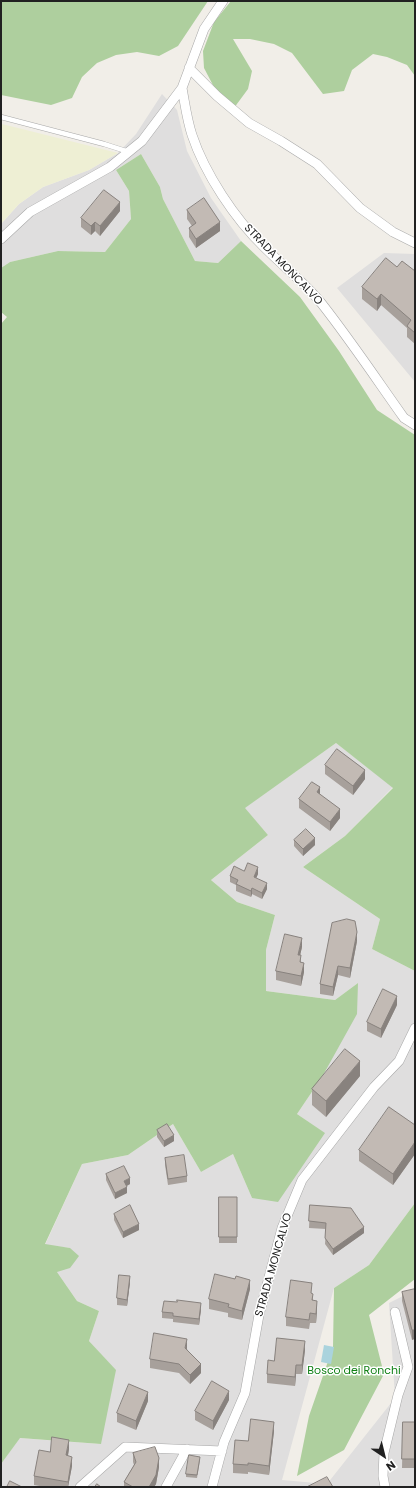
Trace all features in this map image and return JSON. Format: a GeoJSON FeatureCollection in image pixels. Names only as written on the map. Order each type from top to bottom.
{"type":"FeatureCollection","features":[{"type":"Feature","properties":{"kind":"street"},"geometry":{"type":"LineString","coordinates":[[1,239],[30,212],[110,167],[142,141],[182,88],[204,29],[223,1]]}},
{"type":"Feature","properties":{"kind":"street"},"geometry":{"type":"LineString","coordinates":[[189,68],[217,96],[249,124],[281,141],[317,164],[360,208],[393,232],[415,243]]}},
{"type":"Feature","properties":{"kind":"street","name":"STRADA MONCALVO"},"geometry":{"type":"LineString","coordinates":[[182,88],[192,136],[208,173],[233,211],[262,246],[322,303],[404,418],[415,426]]}},
{"type":"Feature","properties":{"kind":"street","name":"STRADA MONCALVO"},"geometry":{"type":"LineString","coordinates":[[212,1487],[224,1442],[245,1393],[259,1315],[282,1228],[302,1180],[374,1087],[399,1061],[415,1028]]}},
{"type":"Feature","properties":{"kind":"street"},"geometry":{"type":"LineString","coordinates":[[385,1487],[383,1476],[384,1453],[398,1395],[408,1367],[395,1312]]}},
{"type":"Feature","properties":{"kind":"street"},"geometry":{"type":"LineString","coordinates":[[80,1487],[125,1447],[222,1451]]}},
{"type":"Feature","properties":{"kind":"street"},"geometry":{"type":"LineString","coordinates":[[166,1487],[187,1450]]}},
{"type":"Feature","properties":{"kind":"lane"},"geometry":{"type":"LineString","coordinates":[[1,117],[129,152]]}},
{"type":"Feature","properties":{"kind":"shaded area"},"geometry":{"type":"Polygon","coordinates":[[[162,94],[177,110],[187,151],[211,198],[241,241],[218,263],[195,261],[163,199],[160,187],[141,154],[116,170],[129,191],[131,219],[105,252],[58,251],[10,262],[1,268],[1,224],[19,204],[43,187],[89,170],[118,153],[136,134],[162,94]]]}},
{"type":"Feature","properties":{"kind":"shaded area"},"geometry":{"type":"Polygon","coordinates":[[[384,253],[415,254],[415,382],[337,288],[384,253]]]}},
{"type":"Feature","properties":{"kind":"shaded area"},"geometry":{"type":"Polygon","coordinates":[[[336,743],[393,787],[345,836],[303,867],[380,919],[372,949],[415,971],[415,1203],[369,1265],[334,1288],[282,1480],[327,1484],[395,1398],[389,1303],[415,1290],[415,1487],[1,1487],[1,1464],[19,1438],[100,1444],[115,1370],[89,1341],[99,1311],[77,1301],[57,1272],[70,1248],[45,1245],[82,1164],[128,1155],[173,1124],[201,1172],[233,1154],[252,1198],[324,1133],[297,1114],[322,1077],[358,983],[335,1000],[266,991],[266,950],[275,915],[237,902],[211,880],[268,835],[244,808],[336,743]]]}},
{"type":"Feature","properties":{"kind":"green space"},"geometry":{"type":"Polygon","coordinates":[[[1,1],[208,1],[178,46],[159,56],[137,52],[116,55],[97,63],[82,77],[72,98],[51,105],[1,95],[1,1]]]}},
{"type":"Feature","properties":{"kind":"green space"},"geometry":{"type":"Polygon","coordinates":[[[231,1],[415,1],[415,76],[407,65],[387,57],[373,54],[352,70],[344,91],[323,94],[292,53],[274,44],[250,39],[233,39],[252,71],[248,89],[234,108],[215,89],[204,68],[203,51],[214,22],[231,1]]]}},
{"type":"Feature","properties":{"kind":"green space"},"geometry":{"type":"Polygon","coordinates":[[[1,124],[118,153],[89,170],[43,187],[19,204],[1,224],[1,124]]]}},
{"type":"Feature","properties":{"kind":"green space"},"geometry":{"type":"Polygon","coordinates":[[[141,154],[160,187],[163,199],[195,261],[218,263],[241,241],[300,297],[339,351],[377,410],[415,435],[415,971],[372,949],[380,919],[303,867],[345,836],[393,788],[336,743],[245,808],[268,835],[211,880],[237,902],[275,915],[266,950],[266,991],[335,1000],[358,983],[357,1014],[322,1077],[297,1114],[325,1133],[278,1202],[252,1198],[233,1154],[201,1172],[173,1124],[128,1155],[82,1164],[45,1244],[70,1248],[79,1256],[70,1268],[57,1272],[77,1301],[99,1311],[89,1341],[116,1370],[101,1444],[20,1438],[1,1464],[1,324],[7,317],[1,312],[1,268],[10,262],[58,251],[105,252],[131,219],[129,191],[116,170],[141,154]]]}},
{"type":"Feature","properties":{"kind":"green space","name":"Bosco dei Ronchi"},"geometry":{"type":"Polygon","coordinates":[[[415,1203],[415,1279],[369,1315],[384,1374],[344,1450],[297,1476],[309,1416],[333,1347],[334,1288],[369,1265],[415,1203]]]}},
{"type":"Feature","properties":{"kind":"water"},"geometry":{"type":"Polygon","coordinates":[[[324,1345],[334,1347],[331,1364],[321,1362],[324,1345]]]}},
{"type":"Feature","properties":{"kind":"building"},"geometry":{"type":"Polygon","coordinates":[[[104,190],[120,202],[100,226],[95,222],[91,226],[81,218],[104,190]]]}},
{"type":"Feature","properties":{"kind":"building"},"geometry":{"type":"Polygon","coordinates":[[[204,198],[220,222],[196,239],[189,228],[196,223],[187,210],[204,198]]]}},
{"type":"Feature","properties":{"kind":"building"},"geometry":{"type":"Polygon","coordinates":[[[386,258],[397,267],[402,261],[415,271],[415,333],[407,326],[411,320],[381,294],[377,299],[362,287],[386,258]]]}},
{"type":"Feature","properties":{"kind":"building"},"geometry":{"type":"Polygon","coordinates":[[[337,749],[365,770],[353,786],[325,765],[337,749]]]}},
{"type":"Feature","properties":{"kind":"building"},"geometry":{"type":"Polygon","coordinates":[[[312,782],[320,787],[317,792],[340,809],[330,822],[299,799],[312,782]]]}},
{"type":"Feature","properties":{"kind":"building"},"geometry":{"type":"Polygon","coordinates":[[[306,829],[315,838],[303,849],[294,840],[306,829]]]}},
{"type":"Feature","properties":{"kind":"building"},"geometry":{"type":"Polygon","coordinates":[[[248,863],[258,867],[254,877],[267,883],[262,893],[252,888],[251,891],[236,884],[238,880],[230,876],[234,866],[244,871],[248,863]]]}},
{"type":"Feature","properties":{"kind":"building"},"geometry":{"type":"Polygon","coordinates":[[[347,919],[355,921],[357,932],[350,968],[338,966],[333,987],[320,984],[332,923],[347,919]]]}},
{"type":"Feature","properties":{"kind":"building"},"geometry":{"type":"Polygon","coordinates":[[[285,934],[302,938],[298,955],[301,955],[300,962],[304,963],[301,976],[276,971],[285,934]]]}},
{"type":"Feature","properties":{"kind":"building"},"geometry":{"type":"Polygon","coordinates":[[[383,989],[397,996],[381,1029],[367,1022],[383,989]]]}},
{"type":"Feature","properties":{"kind":"building"},"geometry":{"type":"Polygon","coordinates":[[[345,1049],[360,1061],[326,1101],[312,1089],[345,1049]]]}},
{"type":"Feature","properties":{"kind":"building"},"geometry":{"type":"Polygon","coordinates":[[[389,1107],[415,1125],[415,1142],[393,1174],[359,1150],[389,1107]]]}},
{"type":"Feature","properties":{"kind":"building"},"geometry":{"type":"Polygon","coordinates":[[[167,1124],[174,1135],[164,1141],[157,1130],[167,1124]]]}},
{"type":"Feature","properties":{"kind":"building"},"geometry":{"type":"Polygon","coordinates":[[[184,1155],[187,1176],[168,1179],[165,1158],[184,1155]]]}},
{"type":"Feature","properties":{"kind":"building"},"geometry":{"type":"Polygon","coordinates":[[[124,1166],[130,1178],[124,1181],[127,1187],[115,1193],[106,1174],[124,1166]]]}},
{"type":"Feature","properties":{"kind":"building"},"geometry":{"type":"Polygon","coordinates":[[[219,1197],[237,1197],[237,1237],[219,1237],[219,1197]]]}},
{"type":"Feature","properties":{"kind":"building"},"geometry":{"type":"Polygon","coordinates":[[[130,1205],[139,1224],[123,1232],[114,1214],[130,1205]]]}},
{"type":"Feature","properties":{"kind":"building"},"geometry":{"type":"Polygon","coordinates":[[[310,1205],[351,1208],[364,1227],[333,1249],[325,1238],[326,1223],[309,1221],[310,1205]]]}},
{"type":"Feature","properties":{"kind":"building"},"geometry":{"type":"Polygon","coordinates":[[[215,1274],[235,1279],[236,1276],[250,1280],[242,1311],[228,1307],[229,1304],[209,1299],[215,1274]]]}},
{"type":"Feature","properties":{"kind":"building"},"geometry":{"type":"Polygon","coordinates":[[[119,1275],[130,1276],[127,1300],[117,1298],[119,1275]]]}},
{"type":"Feature","properties":{"kind":"building"},"geometry":{"type":"Polygon","coordinates":[[[291,1280],[312,1283],[312,1300],[317,1301],[316,1314],[310,1313],[309,1320],[286,1317],[291,1280]]]}},
{"type":"Feature","properties":{"kind":"building"},"geometry":{"type":"Polygon","coordinates":[[[415,1289],[415,1330],[412,1330],[402,1292],[415,1289]]]}},
{"type":"Feature","properties":{"kind":"building"},"geometry":{"type":"Polygon","coordinates":[[[177,1300],[201,1303],[199,1319],[173,1316],[173,1313],[162,1312],[164,1301],[177,1302],[177,1300]]]}},
{"type":"Feature","properties":{"kind":"building"},"geometry":{"type":"Polygon","coordinates":[[[154,1333],[187,1339],[185,1348],[201,1364],[190,1375],[179,1364],[150,1359],[154,1333]]]}},
{"type":"Feature","properties":{"kind":"building"},"geometry":{"type":"Polygon","coordinates":[[[277,1338],[305,1341],[302,1365],[296,1365],[295,1377],[267,1374],[268,1360],[274,1361],[277,1338]]]}},
{"type":"Feature","properties":{"kind":"building"},"geometry":{"type":"Polygon","coordinates":[[[212,1381],[229,1391],[213,1421],[195,1411],[212,1381]]]}},
{"type":"Feature","properties":{"kind":"building"},"geometry":{"type":"Polygon","coordinates":[[[129,1384],[148,1392],[136,1421],[117,1413],[129,1384]]]}},
{"type":"Feature","properties":{"kind":"building"},"geometry":{"type":"Polygon","coordinates":[[[251,1419],[274,1422],[269,1466],[248,1463],[248,1465],[233,1464],[235,1440],[248,1441],[251,1419]]]}},
{"type":"Feature","properties":{"kind":"building"},"geometry":{"type":"Polygon","coordinates":[[[403,1422],[415,1422],[415,1459],[402,1459],[403,1422]]]}},
{"type":"Feature","properties":{"kind":"building"},"geometry":{"type":"Polygon","coordinates":[[[52,1437],[69,1440],[66,1455],[72,1457],[68,1482],[34,1476],[39,1450],[50,1452],[52,1437]]]}},
{"type":"Feature","properties":{"kind":"building"},"geometry":{"type":"Polygon","coordinates":[[[155,1447],[159,1458],[156,1475],[149,1487],[133,1487],[124,1482],[136,1462],[133,1453],[155,1447]]]}},
{"type":"Feature","properties":{"kind":"building"},"geometry":{"type":"Polygon","coordinates":[[[189,1455],[200,1457],[197,1475],[186,1474],[189,1455]]]}},
{"type":"Feature","properties":{"kind":"building"},"geometry":{"type":"Polygon","coordinates":[[[327,1477],[333,1487],[307,1487],[327,1477]]]}},
{"type":"Feature","properties":{"kind":"building"},"geometry":{"type":"Polygon","coordinates":[[[10,1481],[22,1487],[7,1487],[10,1481]]]}}]}
